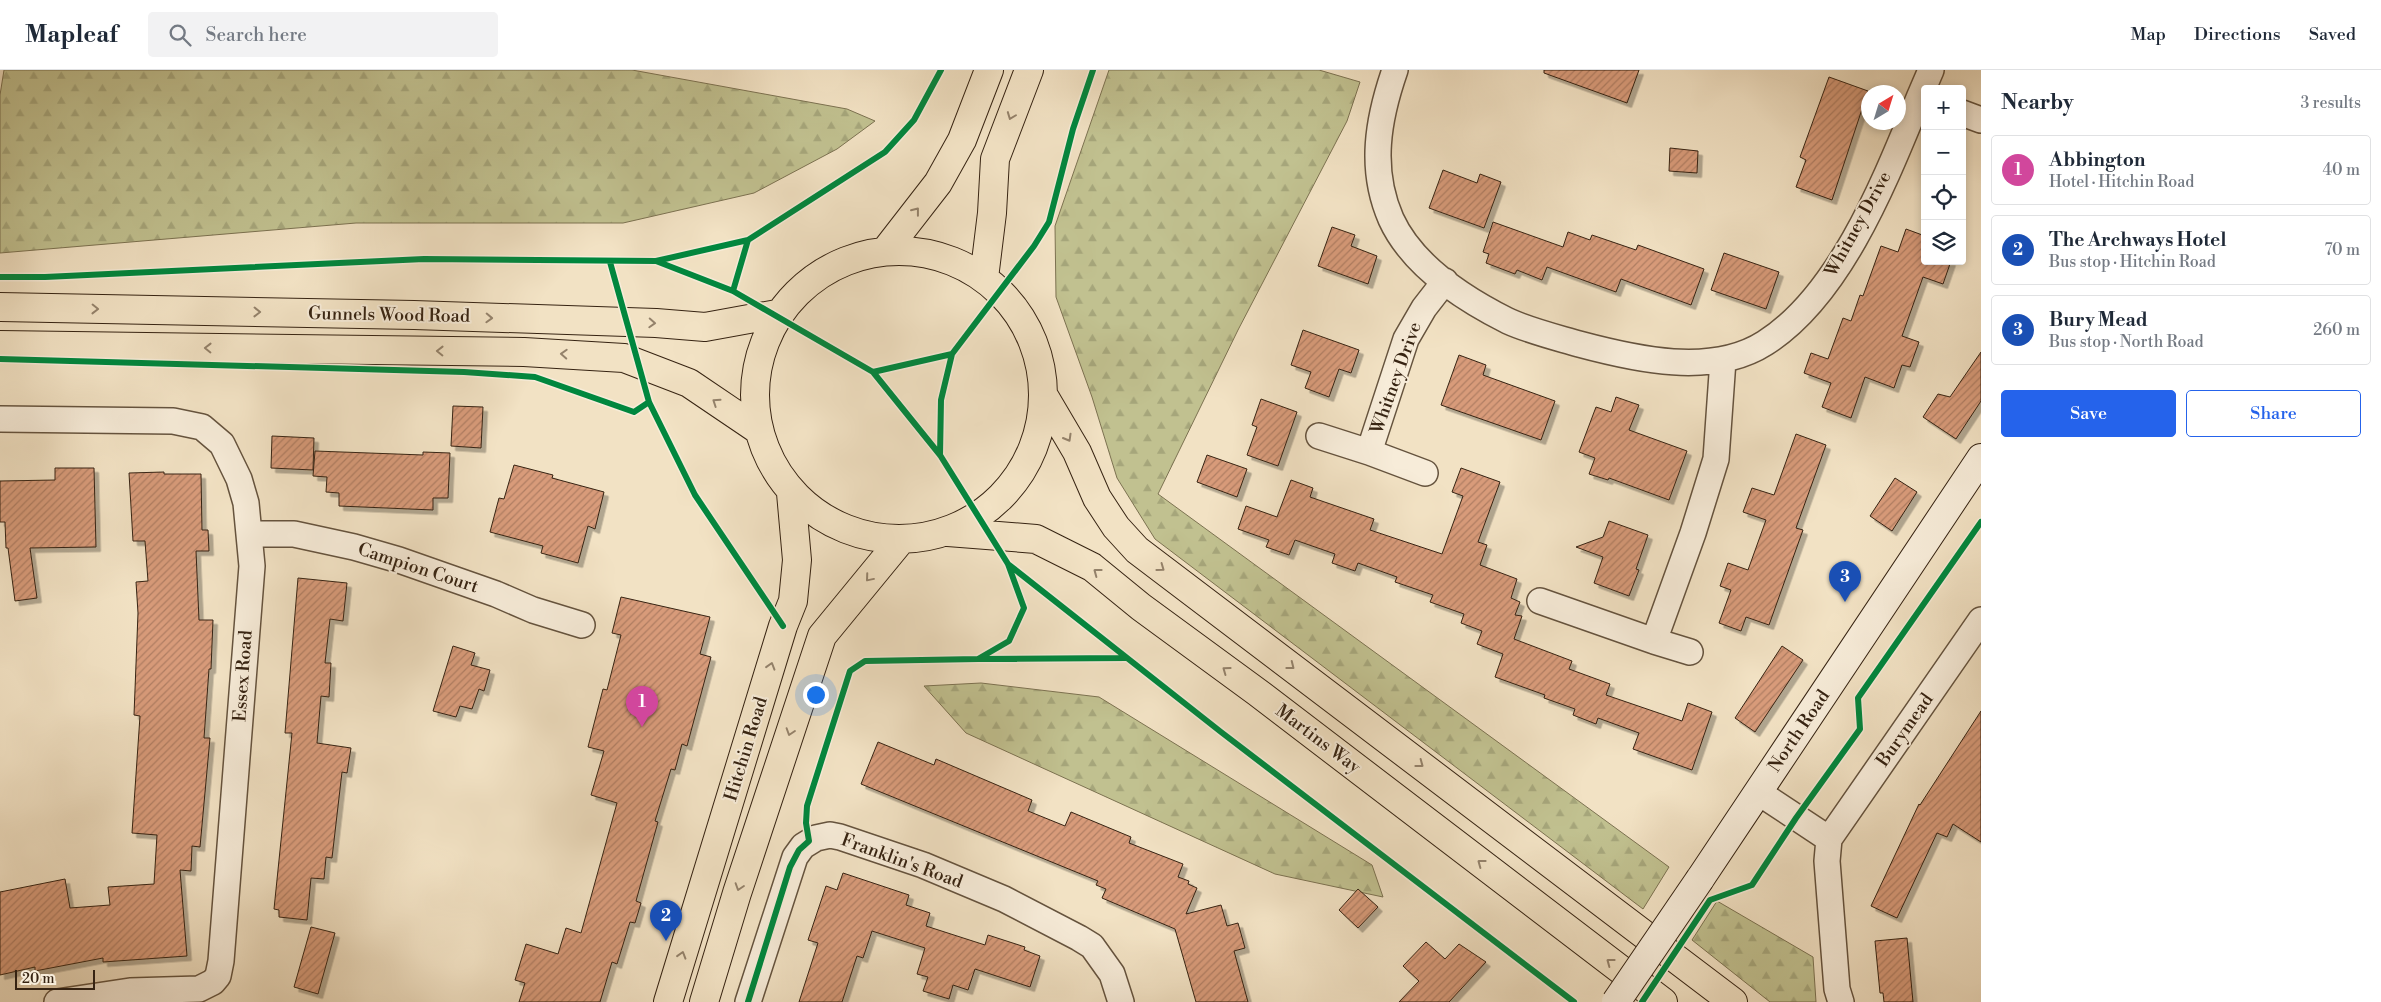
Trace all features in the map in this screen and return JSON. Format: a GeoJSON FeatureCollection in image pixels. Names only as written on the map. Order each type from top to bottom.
{"type":"FeatureCollection","features":[{"type":"Feature","properties":{"kind":"main road"},"geometry":{"type":"LineString","coordinates":[[886,250],[938,183],[962,140],[988,70]]}},
{"type":"Feature","properties":{"kind":"main road"},"geometry":{"type":"LineString","coordinates":[[984,278],[992,214],[995,159],[1029,70]]}},
{"type":"Feature","properties":{"kind":"main road"},"geometry":{"type":"LineString","coordinates":[[886,250],[948,258],[984,278],[1026,326],[1040,362],[1044,396],[1032,453],[1002,498],[948,532],[900,541],[844,530],[790,493],[757,429],[755,369],[777,314],[806,282],[842,261],[886,250]]}},
{"type":"Feature","properties":{"kind":"main road","name":"Gunnels Wood Road"},"geometry":{"type":"LineString","coordinates":[[0,307],[414,315],[656,323],[705,327],[777,314]]}},
{"type":"Feature","properties":{"kind":"main road","name":"Gunnels Wood Road"},"geometry":{"type":"LineString","coordinates":[[0,345],[514,352],[624,358],[690,383],[757,429]]}},
{"type":"Feature","properties":{"kind":"main road"},"geometry":{"type":"LineString","coordinates":[[1044,396],[1077,452],[1097,498],[1116,527],[1137,550],[1732,1002]]}},
{"type":"Feature","properties":{"kind":"main road","name":"North Road"},"geometry":{"type":"LineString","coordinates":[[1616,1002],[1981,458]]}},
{"type":"Feature","properties":{"kind":"main road","name":"Hitchin Road"},"geometry":{"type":"LineString","coordinates":[[668,1002],[793,601],[797,560],[790,493]]}},
{"type":"Feature","properties":{"kind":"main road","name":"Martins Way"},"geometry":{"type":"LineString","coordinates":[[948,532],[1036,539],[1092,567],[1141,607],[1265,698],[1663,1002]]}},
{"type":"Feature","properties":{"kind":"main road","name":"Hitchin Road"},"geometry":{"type":"LineString","coordinates":[[704,1002],[737,893],[822,636],[900,541]]}},
{"type":"Feature","properties":{"kind":"street","name":"Whitney Drive"},"geometry":{"type":"LineString","coordinates":[[1395,70],[1378,133],[1377,170],[1392,220],[1404,240],[1417,256],[1444,281],[1479,305],[1510,322],[1551,336],[1627,357],[1672,362],[1722,360],[1744,355],[1766,343],[1785,328],[1821,289],[1858,231],[1921,101]]}},
{"type":"Feature","properties":{"kind":"street","name":"Whitney Drive"},"geometry":{"type":"LineString","coordinates":[[1926,85],[1931,70]]}},
{"type":"Feature","properties":{"kind":"street"},"geometry":{"type":"LineString","coordinates":[[1966,114],[1981,120]]}},
{"type":"Feature","properties":{"kind":"street","name":"Whitney Drive"},"geometry":{"type":"LineString","coordinates":[[1369,452],[1406,339],[1414,322],[1444,281]]}},
{"type":"Feature","properties":{"kind":"street"},"geometry":{"type":"LineString","coordinates":[[1654,640],[1693,533],[1716,459],[1722,360]]}},
{"type":"Feature","properties":{"kind":"street","name":"Essex Road"},"geometry":{"type":"LineString","coordinates":[[0,419],[173,421],[202,427],[222,444],[239,479],[246,503],[252,566],[221,961],[218,976],[213,982],[199,989],[130,991],[57,1002]]}},
{"type":"Feature","properties":{"kind":"street","name":"Whitney Drive"},"geometry":{"type":"LineString","coordinates":[[1319,436],[1425,473]]}},
{"type":"Feature","properties":{"kind":"street","name":"Campion Court"},"geometry":{"type":"LineString","coordinates":[[249,534],[294,534],[354,547],[399,560],[496,594],[533,610],[582,625]]}},
{"type":"Feature","properties":{"kind":"street"},"geometry":{"type":"LineString","coordinates":[[1540,601],[1690,652]]}},
{"type":"Feature","properties":{"kind":"street","name":"Burymead"},"geometry":{"type":"LineString","coordinates":[[1829,840],[1981,620]]}},
{"type":"Feature","properties":{"kind":"street"},"geometry":{"type":"LineString","coordinates":[[1758,792],[1829,840],[1827,861],[1837,989],[1841,1002]]}},
{"type":"Feature","properties":{"kind":"street","name":"Franklin's Road"},"geometry":{"type":"LineString","coordinates":[[748,1002],[794,857],[809,841],[830,836],[922,865],[1004,899],[1079,938],[1092,946],[1104,960],[1112,974],[1121,1002]]}},
{"type":"Feature","properties":{"kind":"green space"},"geometry":{"type":"Polygon","coordinates":[[[4,70],[632,70],[847,109],[875,121],[837,149],[754,193],[623,223],[356,223],[0,253],[0,95],[4,70]]]}},
{"type":"Feature","properties":{"kind":"green space"},"geometry":{"type":"Polygon","coordinates":[[[1109,70],[1319,70],[1360,82],[1347,121],[1238,330],[1158,494],[1669,867],[1643,909],[1155,539],[1117,478],[1092,397],[1056,297],[1055,226],[1109,70]]]}},
{"type":"Feature","properties":{"kind":"green space"},"geometry":{"type":"Polygon","coordinates":[[[981,683],[1099,697],[1372,865],[1383,897],[1275,874],[966,733],[924,686],[981,683]]]}},
{"type":"Feature","properties":{"kind":"green space"},"geometry":{"type":"Polygon","coordinates":[[[1717,901],[1813,957],[1816,1002],[1770,1002],[1692,940],[1717,901]]]}},
{"type":"Feature","properties":{"kind":"building"},"geometry":{"type":"Polygon","coordinates":[[[1544,70],[1639,70],[1627,103],[1544,73],[1544,70]]]}},
{"type":"Feature","properties":{"kind":"building"},"geometry":{"type":"Polygon","coordinates":[[[1829,77],[1861,88],[1861,112],[1832,200],[1796,187],[1806,160],[1800,157],[1829,77]]]}},
{"type":"Feature","properties":{"kind":"building"},"geometry":{"type":"Polygon","coordinates":[[[1670,148],[1698,151],[1697,173],[1669,171],[1670,148]]]}},
{"type":"Feature","properties":{"kind":"building"},"geometry":{"type":"Polygon","coordinates":[[[1443,170],[1477,183],[1480,174],[1501,182],[1484,228],[1429,208],[1443,170]]]}},
{"type":"Feature","properties":{"kind":"building"},"geometry":{"type":"Polygon","coordinates":[[[1493,222],[1563,247],[1568,232],[1590,240],[1592,235],[1636,250],[1638,245],[1704,269],[1691,305],[1621,279],[1616,292],[1547,267],[1542,280],[1517,270],[1515,274],[1486,263],[1489,254],[1483,252],[1493,222]]]}},
{"type":"Feature","properties":{"kind":"building"},"geometry":{"type":"Polygon","coordinates":[[[1332,227],[1355,235],[1351,246],[1377,256],[1368,284],[1318,266],[1332,227]]]}},
{"type":"Feature","properties":{"kind":"building"},"geometry":{"type":"Polygon","coordinates":[[[1906,229],[1921,235],[1921,265],[1950,265],[1943,284],[1923,277],[1902,336],[1919,342],[1910,367],[1902,365],[1894,388],[1865,377],[1851,418],[1822,407],[1831,383],[1804,373],[1811,353],[1828,359],[1843,318],[1851,321],[1860,295],[1863,296],[1881,246],[1898,252],[1906,229]]]}},
{"type":"Feature","properties":{"kind":"building"},"geometry":{"type":"Polygon","coordinates":[[[1724,253],[1779,272],[1766,309],[1711,290],[1724,253]]]}},
{"type":"Feature","properties":{"kind":"building"},"geometry":{"type":"Polygon","coordinates":[[[1303,330],[1359,350],[1351,373],[1339,369],[1329,397],[1305,388],[1311,372],[1291,365],[1303,330]]]}},
{"type":"Feature","properties":{"kind":"building"},"geometry":{"type":"Polygon","coordinates":[[[1981,352],[1981,401],[1956,439],[1923,417],[1938,394],[1950,397],[1981,352]]]}},
{"type":"Feature","properties":{"kind":"building"},"geometry":{"type":"Polygon","coordinates":[[[1459,355],[1486,365],[1483,375],[1555,401],[1541,440],[1441,405],[1459,355]]]}},
{"type":"Feature","properties":{"kind":"building"},"geometry":{"type":"Polygon","coordinates":[[[1616,397],[1639,405],[1629,430],[1687,451],[1669,500],[1609,478],[1608,480],[1589,474],[1595,458],[1579,452],[1596,407],[1611,412],[1616,397]]]}},
{"type":"Feature","properties":{"kind":"building"},"geometry":{"type":"Polygon","coordinates":[[[1261,399],[1297,412],[1278,466],[1247,455],[1257,427],[1252,425],[1261,399]]]}},
{"type":"Feature","properties":{"kind":"building"},"geometry":{"type":"Polygon","coordinates":[[[453,406],[483,407],[481,448],[451,446],[453,406]]]}},
{"type":"Feature","properties":{"kind":"building"},"geometry":{"type":"Polygon","coordinates":[[[1796,434],[1826,445],[1796,528],[1803,530],[1769,625],[1746,617],[1741,631],[1719,623],[1731,590],[1720,586],[1728,563],[1748,570],[1766,520],[1743,512],[1752,488],[1774,495],[1796,434]]]}},
{"type":"Feature","properties":{"kind":"building"},"geometry":{"type":"Polygon","coordinates":[[[272,436],[314,438],[313,470],[271,468],[272,436]]]}},
{"type":"Feature","properties":{"kind":"building"},"geometry":{"type":"Polygon","coordinates":[[[315,451],[423,455],[423,452],[450,453],[448,498],[433,498],[433,510],[339,506],[339,493],[326,492],[327,477],[313,476],[315,451]]]}},
{"type":"Feature","properties":{"kind":"building"},"geometry":{"type":"Polygon","coordinates":[[[1207,455],[1247,469],[1237,497],[1197,482],[1207,455]]]}},
{"type":"Feature","properties":{"kind":"building"},"geometry":{"type":"Polygon","coordinates":[[[514,465],[553,475],[552,478],[604,492],[595,529],[588,526],[578,563],[541,553],[543,546],[490,532],[499,498],[504,499],[514,465]]]}},
{"type":"Feature","properties":{"kind":"building"},"geometry":{"type":"Polygon","coordinates":[[[55,468],[94,468],[96,547],[30,548],[37,598],[15,601],[8,548],[6,548],[5,522],[0,522],[0,481],[55,480],[55,468]]]}},
{"type":"Feature","properties":{"kind":"building"},"geometry":{"type":"Polygon","coordinates":[[[1461,468],[1500,482],[1478,542],[1487,545],[1480,565],[1517,579],[1511,598],[1520,602],[1515,615],[1522,616],[1514,639],[1572,661],[1569,669],[1610,684],[1606,695],[1682,721],[1688,703],[1712,712],[1692,770],[1633,749],[1639,733],[1598,718],[1596,724],[1573,715],[1575,709],[1544,698],[1545,695],[1495,677],[1503,654],[1477,644],[1482,631],[1461,623],[1464,614],[1430,602],[1433,595],[1395,582],[1397,577],[1358,563],[1355,571],[1332,563],[1335,554],[1295,540],[1289,555],[1266,547],[1269,540],[1238,529],[1246,506],[1277,517],[1291,480],[1313,488],[1310,497],[1374,519],[1370,530],[1442,554],[1463,496],[1452,492],[1461,468]]]}},
{"type":"Feature","properties":{"kind":"building"},"geometry":{"type":"Polygon","coordinates":[[[164,472],[164,474],[201,474],[202,530],[208,530],[209,551],[196,551],[199,620],[213,620],[211,669],[209,669],[204,738],[210,738],[200,847],[192,846],[191,871],[180,870],[187,956],[103,962],[103,958],[35,971],[35,967],[0,975],[0,892],[65,879],[70,908],[110,905],[108,887],[154,884],[157,835],[132,833],[140,716],[134,715],[138,613],[136,582],[148,581],[145,541],[133,541],[129,473],[164,472]]]}},
{"type":"Feature","properties":{"kind":"building"},"geometry":{"type":"Polygon","coordinates":[[[1895,478],[1917,492],[1892,531],[1870,516],[1895,478]]]}},
{"type":"Feature","properties":{"kind":"building"},"geometry":{"type":"Polygon","coordinates":[[[1609,521],[1648,535],[1636,569],[1639,570],[1629,596],[1594,583],[1603,557],[1576,547],[1603,537],[1609,521]]]}},
{"type":"Feature","properties":{"kind":"building"},"geometry":{"type":"Polygon","coordinates":[[[298,578],[347,583],[343,621],[330,619],[325,663],[331,663],[329,697],[321,696],[317,743],[351,748],[347,773],[342,772],[332,858],[326,857],[324,879],[311,878],[307,920],[279,917],[279,910],[274,909],[292,733],[285,733],[298,578]]]}},
{"type":"Feature","properties":{"kind":"building"},"geometry":{"type":"Polygon","coordinates":[[[621,597],[710,617],[700,654],[711,657],[687,746],[682,744],[675,770],[671,769],[655,821],[658,822],[636,901],[641,903],[635,923],[630,922],[617,964],[612,962],[600,1002],[519,1002],[525,983],[515,980],[526,944],[558,954],[566,928],[581,933],[617,803],[591,795],[604,751],[588,747],[603,689],[607,690],[621,635],[612,633],[621,597]]]}},
{"type":"Feature","properties":{"kind":"building"},"geometry":{"type":"Polygon","coordinates":[[[453,646],[475,653],[471,665],[490,670],[484,691],[479,689],[472,709],[460,706],[456,717],[433,711],[453,646]]]}},
{"type":"Feature","properties":{"kind":"building"},"geometry":{"type":"Polygon","coordinates":[[[1782,646],[1803,660],[1755,732],[1735,718],[1782,646]]]}},
{"type":"Feature","properties":{"kind":"building"},"geometry":{"type":"Polygon","coordinates":[[[1981,711],[1981,842],[1953,824],[1947,837],[1937,833],[1897,918],[1871,906],[1919,804],[1981,711]]]}},
{"type":"Feature","properties":{"kind":"building"},"geometry":{"type":"Polygon","coordinates":[[[878,742],[934,765],[936,759],[1032,800],[1028,811],[1065,826],[1071,812],[1131,837],[1129,843],[1183,864],[1178,877],[1189,881],[1188,884],[1197,888],[1186,914],[1221,905],[1227,926],[1238,923],[1245,948],[1234,951],[1248,1002],[1196,1002],[1175,929],[1102,898],[1106,889],[1096,885],[1098,881],[861,784],[878,742]]]}},
{"type":"Feature","properties":{"kind":"building"},"geometry":{"type":"Polygon","coordinates":[[[843,873],[909,895],[906,905],[930,913],[926,926],[985,945],[988,935],[1025,947],[1024,950],[1040,956],[1030,987],[975,969],[968,990],[953,985],[949,999],[923,991],[928,977],[917,974],[925,948],[872,931],[863,958],[857,956],[842,1002],[799,1002],[818,943],[808,940],[826,886],[837,890],[843,873]]]}},
{"type":"Feature","properties":{"kind":"building"},"geometry":{"type":"Polygon","coordinates":[[[1358,889],[1378,907],[1358,928],[1339,910],[1358,889]]]}},
{"type":"Feature","properties":{"kind":"building"},"geometry":{"type":"Polygon","coordinates":[[[311,927],[335,933],[318,994],[294,987],[311,927]]]}},
{"type":"Feature","properties":{"kind":"building"},"geometry":{"type":"Polygon","coordinates":[[[1907,938],[1913,1002],[1884,1002],[1883,993],[1880,993],[1875,941],[1907,938]]]}},
{"type":"Feature","properties":{"kind":"building"},"geometry":{"type":"Polygon","coordinates":[[[1426,942],[1445,959],[1459,944],[1486,962],[1449,1002],[1399,1002],[1419,981],[1403,966],[1426,942]]]}},
{"type":"Feature","properties":{"kind":"cycle path"},"geometry":{"type":"LineString","coordinates":[[733,291],[748,240],[885,152],[914,120],[941,70]]}},
{"type":"Feature","properties":{"kind":"cycle path"},"geometry":{"type":"LineString","coordinates":[[940,455],[941,400],[952,354],[1034,246],[1049,222],[1073,129],[1093,70]]}},
{"type":"Feature","properties":{"kind":"cycle path"},"geometry":{"type":"LineString","coordinates":[[656,261],[748,240]]}},
{"type":"Feature","properties":{"kind":"cycle path"},"geometry":{"type":"LineString","coordinates":[[0,277],[45,277],[424,259],[656,261],[733,291],[873,372],[940,455],[1008,564],[1024,608],[1009,641],[978,659],[865,661],[850,671],[807,806],[806,823],[809,841],[799,850],[790,867],[748,1002]]}},
{"type":"Feature","properties":{"kind":"cycle path"},"geometry":{"type":"LineString","coordinates":[[610,262],[649,402],[695,495],[783,626]]}},
{"type":"Feature","properties":{"kind":"cycle path"},"geometry":{"type":"LineString","coordinates":[[873,372],[952,354]]}},
{"type":"Feature","properties":{"kind":"cycle path"},"geometry":{"type":"LineString","coordinates":[[0,359],[464,372],[535,377],[634,412],[649,402]]}},
{"type":"Feature","properties":{"kind":"cycle path"},"geometry":{"type":"LineString","coordinates":[[1642,1002],[1710,900],[1752,885],[1796,818],[1860,729],[1858,698],[1981,522]]}},
{"type":"Feature","properties":{"kind":"cycle path"},"geometry":{"type":"LineString","coordinates":[[1008,564],[1221,732],[1574,1002]]}},
{"type":"Feature","properties":{"kind":"cycle path"},"geometry":{"type":"LineString","coordinates":[[978,659],[1126,658]]}},
{"type":"Feature","properties":{"kind":"place","name":"Bury Mead"},"geometry":{"type":"Point","coordinates":[1845,602]}},
{"type":"Feature","properties":{"kind":"place","name":"Abbington"},"geometry":{"type":"Point","coordinates":[642,727]}},
{"type":"Feature","properties":{"kind":"place","name":"The Archways Hotel"},"geometry":{"type":"Point","coordinates":[666,941]}}]}
